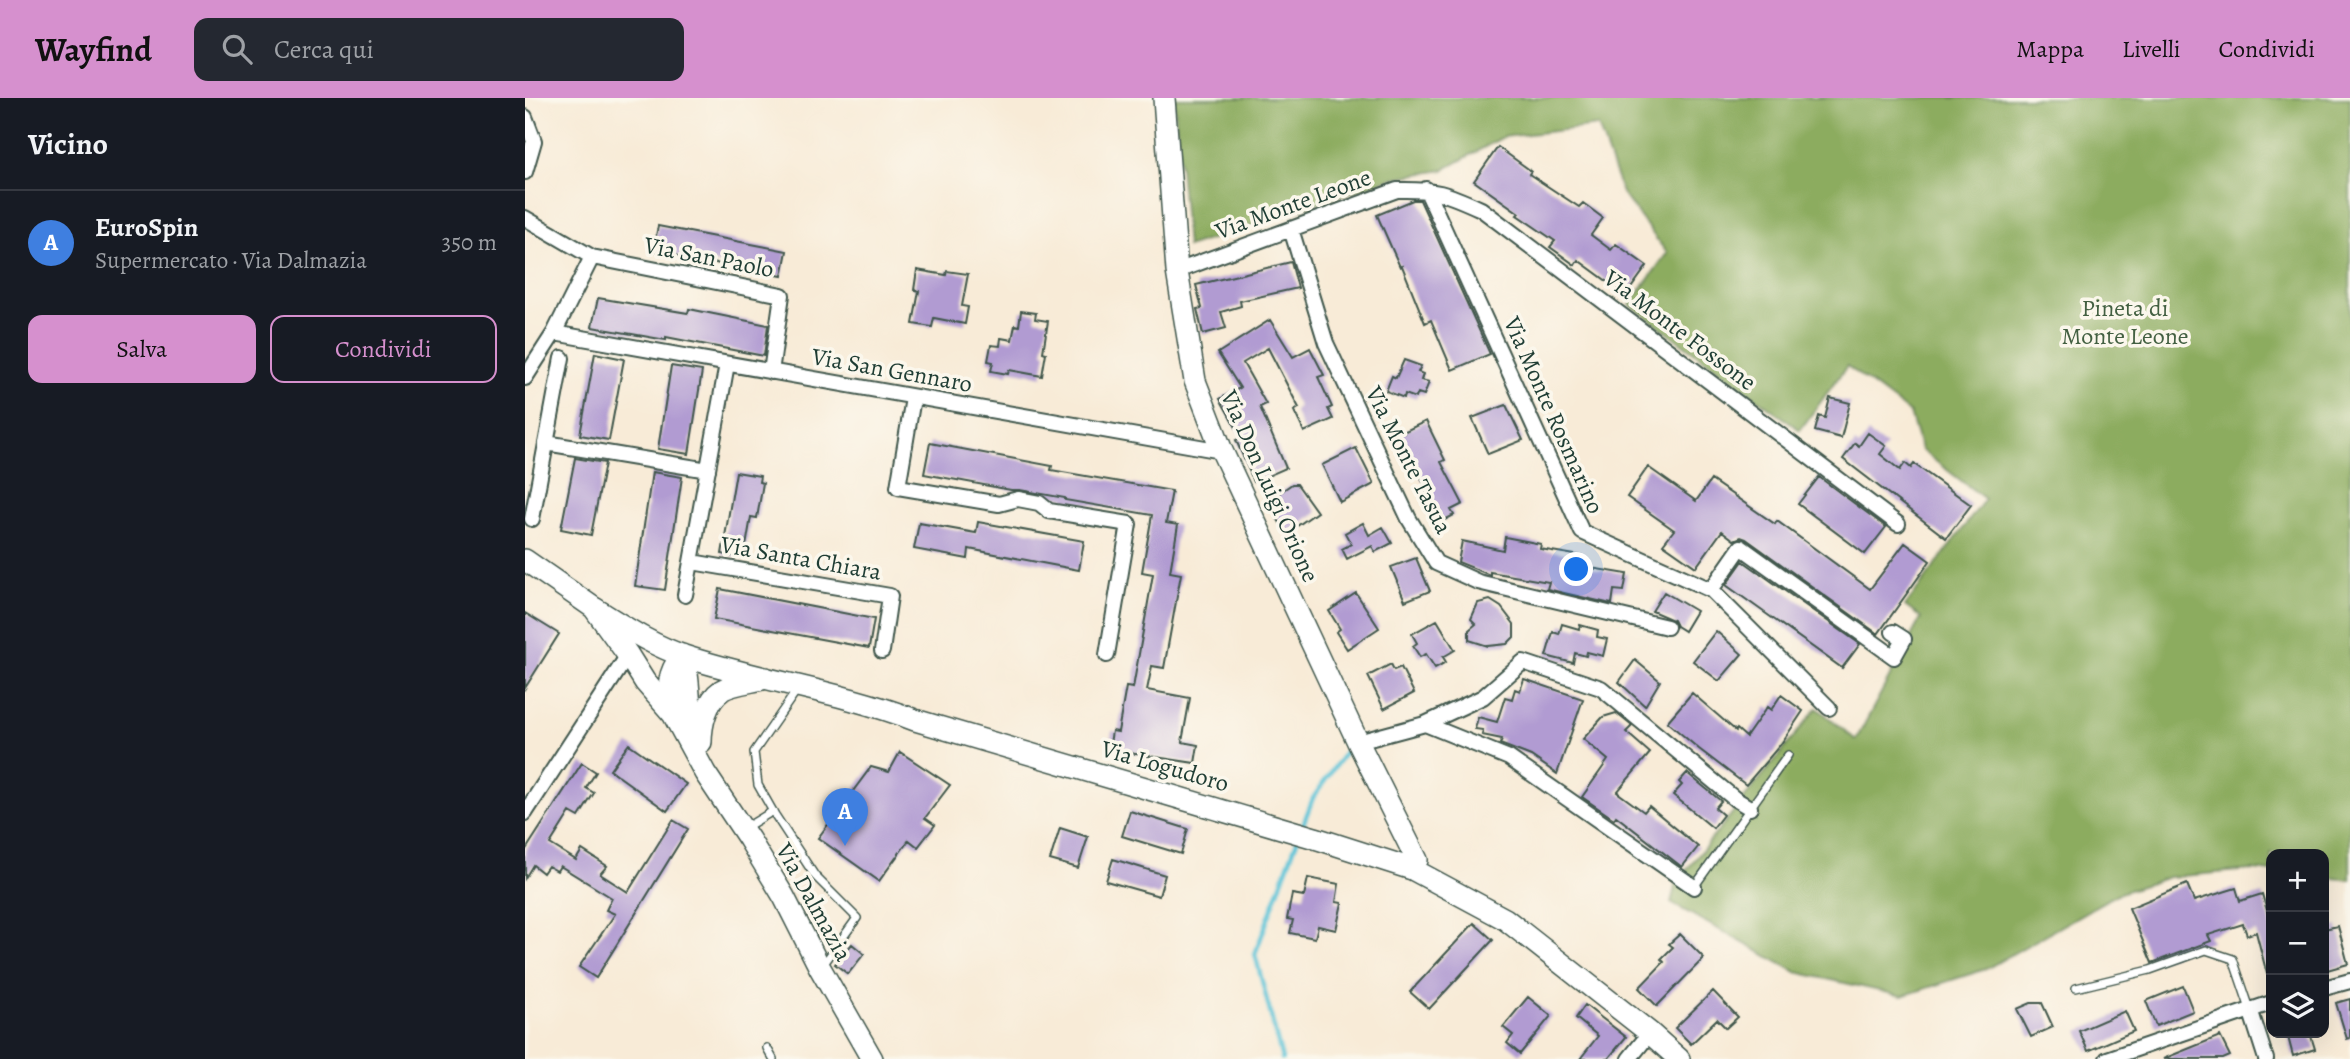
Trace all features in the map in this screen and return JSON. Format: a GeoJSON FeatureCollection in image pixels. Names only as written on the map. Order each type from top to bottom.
{"type":"FeatureCollection","features":[{"type":"Feature","properties":{"kind":"street","name":"Via Don Luigi Orione"},"geometry":{"type":"LineString","coordinates":[[1164,98],[1177,271],[1195,381],[1222,451],[1416,860],[1412,869]]}},
{"type":"Feature","properties":{"kind":"street"},"geometry":{"type":"LineString","coordinates":[[525,117],[534,141],[525,172]]}},
{"type":"Feature","properties":{"kind":"street","name":"Via Monte Leone"},"geometry":{"type":"LineString","coordinates":[[1177,271],[1397,190],[1426,189]]}},
{"type":"Feature","properties":{"kind":"street","name":"Via Monte Fossone"},"geometry":{"type":"LineString","coordinates":[[1426,189],[1446,193],[1481,209],[1898,524]]}},
{"type":"Feature","properties":{"kind":"street","name":"Via Monte Rosmarino"},"geometry":{"type":"LineString","coordinates":[[1426,189],[1582,532],[1711,590],[1829,708]]}},
{"type":"Feature","properties":{"kind":"street"},"geometry":{"type":"LineString","coordinates":[[525,218],[592,257],[554,333],[525,378]]}},
{"type":"Feature","properties":{"kind":"street","name":"Via Monte Tasua"},"geometry":{"type":"LineString","coordinates":[[1291,229],[1326,343],[1409,519],[1436,563],[1478,582],[1667,627]]}},
{"type":"Feature","properties":{"kind":"street","name":"Via San Paolo"},"geometry":{"type":"LineString","coordinates":[[592,257],[782,295],[771,372]]}},
{"type":"Feature","properties":{"kind":"street","name":"Via San Gennaro"},"geometry":{"type":"LineString","coordinates":[[554,333],[1222,451]]}},
{"type":"Feature","properties":{"kind":"street"},"geometry":{"type":"LineString","coordinates":[[532,519],[562,358]]}},
{"type":"Feature","properties":{"kind":"street","name":"Via Santa Chiara"},"geometry":{"type":"LineString","coordinates":[[685,595],[727,364]]}},
{"type":"Feature","properties":{"kind":"street"},"geometry":{"type":"LineString","coordinates":[[913,397],[898,487],[999,504],[1018,499],[1039,503],[1049,511],[1129,524],[1107,655]]}},
{"type":"Feature","properties":{"kind":"street"},"geometry":{"type":"LineString","coordinates":[[546,443],[708,470]]}},
{"type":"Feature","properties":{"kind":"street"},"geometry":{"type":"LineString","coordinates":[[1711,590],[1741,547],[1894,657],[1904,639],[1893,632]]}},
{"type":"Feature","properties":{"kind":"street","name":"Via Santa Chiara"},"geometry":{"type":"LineString","coordinates":[[692,562],[890,596],[882,651]]}},
{"type":"Feature","properties":{"kind":"street","name":"Via Dalmazia"},"geometry":{"type":"LineString","coordinates":[[527,566],[594,608],[645,682],[673,714],[705,773],[784,897],[820,968],[872,1059]]}},
{"type":"Feature","properties":{"kind":"street","name":"Via Logudoro"},"geometry":{"type":"LineString","coordinates":[[594,608],[643,639],[682,655],[876,705],[934,725],[1412,869],[1506,919],[1679,1059]]}},
{"type":"Feature","properties":{"kind":"street"},"geometry":{"type":"LineString","coordinates":[[525,813],[628,655]]}},
{"type":"Feature","properties":{"kind":"street","name":"Via Dalmazia"},"geometry":{"type":"LineString","coordinates":[[673,714],[670,678],[672,668],[682,655]]}},
{"type":"Feature","properties":{"kind":"street","name":"Via Dalmazia"},"geometry":{"type":"LineString","coordinates":[[682,655],[688,674],[691,726],[702,748]]}},
{"type":"Feature","properties":{"kind":"street"},"geometry":{"type":"LineString","coordinates":[[1358,742],[1425,724],[1483,697],[1523,662],[1601,688],[1735,799],[1750,808]]}},
{"type":"Feature","properties":{"kind":"street","name":"Via Dalmazia"},"geometry":{"type":"LineString","coordinates":[[705,773],[701,728],[711,701],[722,690],[768,678]]}},
{"type":"Feature","properties":{"kind":"street"},"geometry":{"type":"LineString","coordinates":[[1425,724],[1509,758],[1694,887]]}},
{"type":"Feature","properties":{"kind":"street"},"geometry":{"type":"LineString","coordinates":[[2329,987],[2350,981]]}},
{"type":"Feature","properties":{"kind":"street"},"geometry":{"type":"LineString","coordinates":[[2107,1059],[2266,1004]]}},
{"type":"Feature","properties":{"kind":"street"},"geometry":{"type":"LineString","coordinates":[[2250,1009],[2266,1059]]}},
{"type":"Feature","properties":{"kind":"street"},"geometry":{"type":"LineString","coordinates":[[1629,1059],[1650,1033]]}},
{"type":"Feature","properties":{"kind":"lane"},"geometry":{"type":"LineString","coordinates":[[800,685],[754,752],[758,785],[773,811],[815,876],[857,918],[820,968]]}},
{"type":"Feature","properties":{"kind":"lane"},"geometry":{"type":"LineString","coordinates":[[1694,887],[1788,755]]}},
{"type":"Feature","properties":{"kind":"lane"},"geometry":{"type":"LineString","coordinates":[[743,829],[773,811]]}},
{"type":"Feature","properties":{"kind":"lane"},"geometry":{"type":"LineString","coordinates":[[2076,988],[2150,970],[2206,950],[2233,959],[2250,1009]]}},
{"type":"Feature","properties":{"kind":"lane"},"geometry":{"type":"LineString","coordinates":[[767,1048],[773,1059]]}},
{"type":"Feature","properties":{"kind":"green space","name":"Pineta di Monte Leone"},"geometry":{"type":"Polygon","coordinates":[[[1174,98],[2350,98],[2350,880],[2329,878],[2329,849],[2266,849],[2266,871],[2252,870],[2169,877],[2117,894],[1986,969],[1902,996],[1796,972],[1671,903],[1676,883],[1817,708],[1856,740],[1921,618],[1905,606],[1985,499],[1921,450],[1910,413],[1847,366],[1800,430],[1630,305],[1667,253],[1622,193],[1598,126],[1503,137],[1443,170],[1393,178],[1187,247],[1174,98]]]}},
{"type":"Feature","properties":{"kind":"building"},"geometry":{"type":"Polygon","coordinates":[[[1498,147],[1531,171],[1529,174],[1579,207],[1583,203],[1603,218],[1591,235],[1611,250],[1616,244],[1647,266],[1626,295],[1578,260],[1575,265],[1550,247],[1555,241],[1474,181],[1498,147]]]}},
{"type":"Feature","properties":{"kind":"building"},"geometry":{"type":"Polygon","coordinates":[[[1413,200],[1420,200],[1490,354],[1452,370],[1431,320],[1425,323],[1402,266],[1400,267],[1377,215],[1413,200]]]}},
{"type":"Feature","properties":{"kind":"building"},"geometry":{"type":"Polygon","coordinates":[[[658,226],[787,251],[782,276],[653,251],[658,226]]]}},
{"type":"Feature","properties":{"kind":"building"},"geometry":{"type":"Polygon","coordinates":[[[1291,262],[1298,288],[1240,301],[1241,306],[1221,312],[1226,328],[1203,334],[1197,309],[1202,308],[1196,285],[1291,262]]]}},
{"type":"Feature","properties":{"kind":"building"},"geometry":{"type":"Polygon","coordinates":[[[917,270],[946,275],[947,271],[968,274],[962,306],[968,307],[965,324],[934,318],[932,327],[913,324],[919,291],[914,290],[917,270]]]}},
{"type":"Feature","properties":{"kind":"building"},"geometry":{"type":"Polygon","coordinates":[[[598,298],[688,313],[689,309],[768,325],[764,356],[666,337],[666,340],[592,327],[598,298]]]}},
{"type":"Feature","properties":{"kind":"building"},"geometry":{"type":"Polygon","coordinates":[[[1021,311],[1036,313],[1035,319],[1048,321],[1042,376],[1009,370],[1008,374],[991,371],[993,362],[988,361],[991,345],[1000,346],[1001,338],[1012,340],[1015,325],[1019,326],[1021,311]]]}},
{"type":"Feature","properties":{"kind":"building"},"geometry":{"type":"Polygon","coordinates":[[[1270,320],[1293,357],[1310,348],[1324,375],[1318,377],[1332,407],[1328,409],[1333,419],[1304,432],[1294,411],[1299,408],[1268,348],[1243,363],[1266,404],[1260,407],[1286,468],[1254,482],[1236,440],[1242,438],[1220,399],[1240,388],[1218,353],[1270,320]]]}},
{"type":"Feature","properties":{"kind":"building"},"geometry":{"type":"Polygon","coordinates":[[[595,353],[624,359],[609,440],[580,435],[595,353]]]}},
{"type":"Feature","properties":{"kind":"building"},"geometry":{"type":"Polygon","coordinates":[[[1404,360],[1421,366],[1418,372],[1423,374],[1421,380],[1429,382],[1424,395],[1418,393],[1416,398],[1405,394],[1404,398],[1386,391],[1392,376],[1396,378],[1404,360]]]}},
{"type":"Feature","properties":{"kind":"building"},"geometry":{"type":"Polygon","coordinates":[[[671,366],[702,371],[689,454],[658,449],[671,366]]]}},
{"type":"Feature","properties":{"kind":"building"},"geometry":{"type":"Polygon","coordinates":[[[1830,398],[1850,403],[1841,438],[1815,431],[1819,416],[1825,418],[1830,398]]]}},
{"type":"Feature","properties":{"kind":"building"},"geometry":{"type":"Polygon","coordinates":[[[1506,405],[1523,440],[1488,454],[1472,418],[1506,405]]]}},
{"type":"Feature","properties":{"kind":"building"},"geometry":{"type":"Polygon","coordinates":[[[1426,421],[1445,460],[1441,462],[1463,504],[1451,510],[1454,515],[1439,523],[1423,493],[1428,491],[1399,434],[1426,421]]]}},
{"type":"Feature","properties":{"kind":"building"},"geometry":{"type":"Polygon","coordinates":[[[1868,433],[1886,446],[1880,454],[1900,470],[1905,463],[1911,468],[1914,464],[1971,505],[1946,538],[1843,459],[1855,443],[1859,446],[1868,433]]]}},
{"type":"Feature","properties":{"kind":"building"},"geometry":{"type":"Polygon","coordinates":[[[930,443],[1052,466],[1051,470],[1172,491],[1166,523],[1178,525],[1170,572],[1181,574],[1164,668],[1152,666],[1147,690],[1190,698],[1182,742],[1198,745],[1195,763],[1109,750],[1112,731],[1118,732],[1126,687],[1133,688],[1153,574],[1142,572],[1152,515],[924,474],[930,443]]]}},
{"type":"Feature","properties":{"kind":"building"},"geometry":{"type":"Polygon","coordinates":[[[1356,448],[1374,484],[1340,502],[1322,465],[1356,448]]]}},
{"type":"Feature","properties":{"kind":"building"},"geometry":{"type":"Polygon","coordinates":[[[575,458],[605,463],[591,535],[561,529],[575,458]]]}},
{"type":"Feature","properties":{"kind":"building"},"geometry":{"type":"Polygon","coordinates":[[[1648,467],[1696,501],[1711,480],[1775,524],[1777,521],[1870,589],[1905,543],[1930,561],[1878,634],[1746,539],[1741,537],[1734,540],[1722,531],[1696,567],[1663,544],[1674,530],[1627,497],[1648,467]]]}},
{"type":"Feature","properties":{"kind":"building"},"geometry":{"type":"Polygon","coordinates":[[[652,472],[682,477],[665,590],[635,586],[652,472]]]}},
{"type":"Feature","properties":{"kind":"building"},"geometry":{"type":"Polygon","coordinates":[[[736,472],[760,476],[759,482],[763,483],[757,518],[751,517],[744,558],[722,554],[736,472]]]}},
{"type":"Feature","properties":{"kind":"building"},"geometry":{"type":"Polygon","coordinates":[[[1819,477],[1886,527],[1865,554],[1798,504],[1819,477]]]}},
{"type":"Feature","properties":{"kind":"building"},"geometry":{"type":"Polygon","coordinates":[[[1292,484],[1297,484],[1317,512],[1287,533],[1266,502],[1292,484]]]}},
{"type":"Feature","properties":{"kind":"building"},"geometry":{"type":"Polygon","coordinates":[[[978,522],[1084,541],[1079,570],[969,549],[968,559],[914,549],[919,523],[976,533],[978,522]]]}},
{"type":"Feature","properties":{"kind":"building"},"geometry":{"type":"Polygon","coordinates":[[[1363,523],[1369,535],[1383,527],[1392,543],[1375,552],[1372,546],[1347,559],[1342,549],[1351,544],[1345,533],[1363,523]]]}},
{"type":"Feature","properties":{"kind":"building"},"geometry":{"type":"Polygon","coordinates":[[[1505,537],[1541,544],[1540,549],[1581,556],[1579,566],[1627,574],[1624,591],[1614,590],[1612,604],[1547,589],[1549,582],[1490,572],[1490,575],[1458,562],[1462,541],[1503,550],[1505,537]]]}},
{"type":"Feature","properties":{"kind":"building"},"geometry":{"type":"Polygon","coordinates":[[[1416,558],[1430,591],[1405,601],[1391,567],[1416,558]]]}},
{"type":"Feature","properties":{"kind":"building"},"geometry":{"type":"Polygon","coordinates":[[[1743,561],[1860,644],[1842,668],[1726,585],[1743,561]]]}},
{"type":"Feature","properties":{"kind":"building"},"geometry":{"type":"Polygon","coordinates":[[[720,589],[874,619],[869,648],[714,619],[720,589]]]}},
{"type":"Feature","properties":{"kind":"building"},"geometry":{"type":"Polygon","coordinates":[[[1664,592],[1696,611],[1684,631],[1676,626],[1673,620],[1652,611],[1664,592]]]}},
{"type":"Feature","properties":{"kind":"building"},"geometry":{"type":"Polygon","coordinates":[[[1356,593],[1379,628],[1347,649],[1336,632],[1340,629],[1329,611],[1356,593]]]}},
{"type":"Feature","properties":{"kind":"building"},"geometry":{"type":"Polygon","coordinates":[[[1490,600],[1501,607],[1514,624],[1514,637],[1507,644],[1488,646],[1469,640],[1469,630],[1476,624],[1471,619],[1478,603],[1490,600]]]}},
{"type":"Feature","properties":{"kind":"building"},"geometry":{"type":"Polygon","coordinates":[[[525,613],[559,634],[525,688],[525,613]]]}},
{"type":"Feature","properties":{"kind":"building"},"geometry":{"type":"Polygon","coordinates":[[[1437,620],[1455,650],[1443,657],[1446,662],[1435,668],[1426,654],[1420,657],[1413,646],[1417,643],[1412,634],[1437,620]]]}},
{"type":"Feature","properties":{"kind":"building"},"geometry":{"type":"Polygon","coordinates":[[[1562,624],[1579,629],[1580,625],[1598,630],[1597,637],[1607,639],[1603,656],[1587,652],[1586,656],[1575,653],[1573,663],[1546,656],[1553,632],[1559,634],[1562,624]]]}},
{"type":"Feature","properties":{"kind":"building"},"geometry":{"type":"Polygon","coordinates":[[[1716,631],[1742,654],[1719,681],[1693,661],[1716,631]]]}},
{"type":"Feature","properties":{"kind":"building"},"geometry":{"type":"Polygon","coordinates":[[[1635,660],[1660,681],[1645,706],[1619,682],[1635,660]]]}},
{"type":"Feature","properties":{"kind":"building"},"geometry":{"type":"Polygon","coordinates":[[[1391,664],[1394,670],[1401,667],[1414,693],[1384,709],[1368,676],[1391,664]]]}},
{"type":"Feature","properties":{"kind":"building"},"geometry":{"type":"Polygon","coordinates":[[[1524,679],[1583,699],[1557,774],[1531,756],[1500,744],[1502,739],[1482,735],[1483,730],[1475,729],[1478,717],[1497,722],[1505,697],[1512,699],[1515,689],[1520,691],[1524,679]]]}},
{"type":"Feature","properties":{"kind":"building"},"geometry":{"type":"Polygon","coordinates":[[[1692,693],[1746,737],[1767,707],[1771,710],[1781,695],[1803,711],[1781,744],[1746,785],[1667,722],[1692,693]]]}},
{"type":"Feature","properties":{"kind":"building"},"geometry":{"type":"Polygon","coordinates":[[[1616,713],[1632,726],[1626,732],[1650,753],[1617,792],[1644,812],[1649,806],[1698,847],[1682,867],[1616,816],[1614,819],[1582,797],[1608,760],[1583,739],[1603,717],[1616,713]]]}},
{"type":"Feature","properties":{"kind":"building"},"geometry":{"type":"Polygon","coordinates":[[[629,744],[686,784],[667,811],[610,770],[629,744]]]}},
{"type":"Feature","properties":{"kind":"building"},"geometry":{"type":"Polygon","coordinates":[[[900,752],[950,785],[925,818],[935,825],[918,847],[909,840],[879,881],[818,838],[871,767],[889,772],[900,752]]]}},
{"type":"Feature","properties":{"kind":"building"},"geometry":{"type":"Polygon","coordinates":[[[582,763],[596,772],[586,788],[594,793],[579,817],[570,812],[550,844],[576,860],[582,850],[607,866],[600,874],[628,892],[673,820],[688,829],[596,978],[579,967],[615,914],[606,910],[612,898],[560,866],[557,871],[548,866],[543,873],[533,865],[525,878],[525,851],[582,763]]]}},
{"type":"Feature","properties":{"kind":"building"},"geometry":{"type":"Polygon","coordinates":[[[1687,773],[1721,801],[1715,808],[1723,815],[1713,828],[1673,795],[1682,785],[1679,782],[1687,773]]]}},
{"type":"Feature","properties":{"kind":"building"},"geometry":{"type":"Polygon","coordinates":[[[1130,811],[1188,829],[1181,854],[1122,836],[1130,811]]]}},
{"type":"Feature","properties":{"kind":"building"},"geometry":{"type":"Polygon","coordinates":[[[1060,828],[1088,837],[1078,868],[1050,860],[1060,828]]]}},
{"type":"Feature","properties":{"kind":"building"},"geometry":{"type":"Polygon","coordinates":[[[1113,859],[1165,875],[1159,896],[1106,881],[1113,859]]]}},
{"type":"Feature","properties":{"kind":"building"},"geometry":{"type":"Polygon","coordinates":[[[1308,878],[1339,884],[1336,902],[1342,903],[1336,930],[1318,926],[1315,938],[1290,933],[1293,920],[1287,919],[1292,894],[1304,896],[1308,878]]]}},
{"type":"Feature","properties":{"kind":"building"},"geometry":{"type":"Polygon","coordinates":[[[2187,884],[2194,901],[2236,888],[2240,901],[2262,894],[2266,907],[2266,970],[2256,932],[2247,935],[2243,924],[2208,935],[2211,941],[2152,963],[2129,908],[2187,884]]]}},
{"type":"Feature","properties":{"kind":"building"},"geometry":{"type":"Polygon","coordinates":[[[1474,923],[1493,940],[1429,1009],[1410,992],[1474,923]]]}},
{"type":"Feature","properties":{"kind":"building"},"geometry":{"type":"Polygon","coordinates":[[[2338,926],[2348,964],[2329,970],[2329,928],[2338,926]]]}},
{"type":"Feature","properties":{"kind":"building"},"geometry":{"type":"Polygon","coordinates":[[[1680,934],[1704,958],[1657,1006],[1639,988],[1664,962],[1661,959],[1673,947],[1669,944],[1680,934]]]}},
{"type":"Feature","properties":{"kind":"building"},"geometry":{"type":"Polygon","coordinates":[[[852,944],[864,954],[848,974],[835,964],[852,944]]]}},
{"type":"Feature","properties":{"kind":"building"},"geometry":{"type":"Polygon","coordinates":[[[2183,986],[2193,1011],[2156,1026],[2146,1001],[2183,986]]]}},
{"type":"Feature","properties":{"kind":"building"},"geometry":{"type":"Polygon","coordinates":[[[1713,991],[1738,1017],[1726,1028],[1717,1019],[1691,1044],[1675,1028],[1713,991]]]}},
{"type":"Feature","properties":{"kind":"building"},"geometry":{"type":"Polygon","coordinates":[[[1528,997],[1551,1016],[1520,1054],[1507,1043],[1513,1035],[1503,1027],[1528,997]]]}},
{"type":"Feature","properties":{"kind":"building"},"geometry":{"type":"Polygon","coordinates":[[[2350,999],[2350,1038],[2347,1039],[2336,1003],[2350,999]]]}},
{"type":"Feature","properties":{"kind":"building"},"geometry":{"type":"Polygon","coordinates":[[[2031,1003],[2042,1003],[2053,1027],[2031,1037],[2017,1009],[2031,1003]]]}},
{"type":"Feature","properties":{"kind":"building"},"geometry":{"type":"Polygon","coordinates":[[[1585,1005],[1626,1037],[1608,1059],[1580,1059],[1598,1036],[1576,1018],[1585,1005]]]}},
{"type":"Feature","properties":{"kind":"building"},"geometry":{"type":"Polygon","coordinates":[[[2125,1011],[2134,1031],[2088,1051],[2079,1031],[2125,1011]]]}},
{"type":"Feature","properties":{"kind":"building"},"geometry":{"type":"Polygon","coordinates":[[[2220,1036],[2230,1056],[2223,1059],[2163,1059],[2220,1036]]]}},
{"type":"Feature","properties":{"kind":"building"},"geometry":{"type":"Polygon","coordinates":[[[2288,1038],[2312,1038],[2315,1049],[2293,1056],[2288,1038]]]}},
{"type":"Feature","properties":{"kind":"waterway"},"geometry":{"type":"LineString","coordinates":[[1302,827],[1313,798],[1347,749]]}},
{"type":"Feature","properties":{"kind":"waterway"},"geometry":{"type":"LineString","coordinates":[[1282,1059],[1255,954],[1298,838]]}},
{"type":"Feature","properties":{"kind":"place","name":"EuroSpin"},"geometry":{"type":"Point","coordinates":[845,846]}}]}
